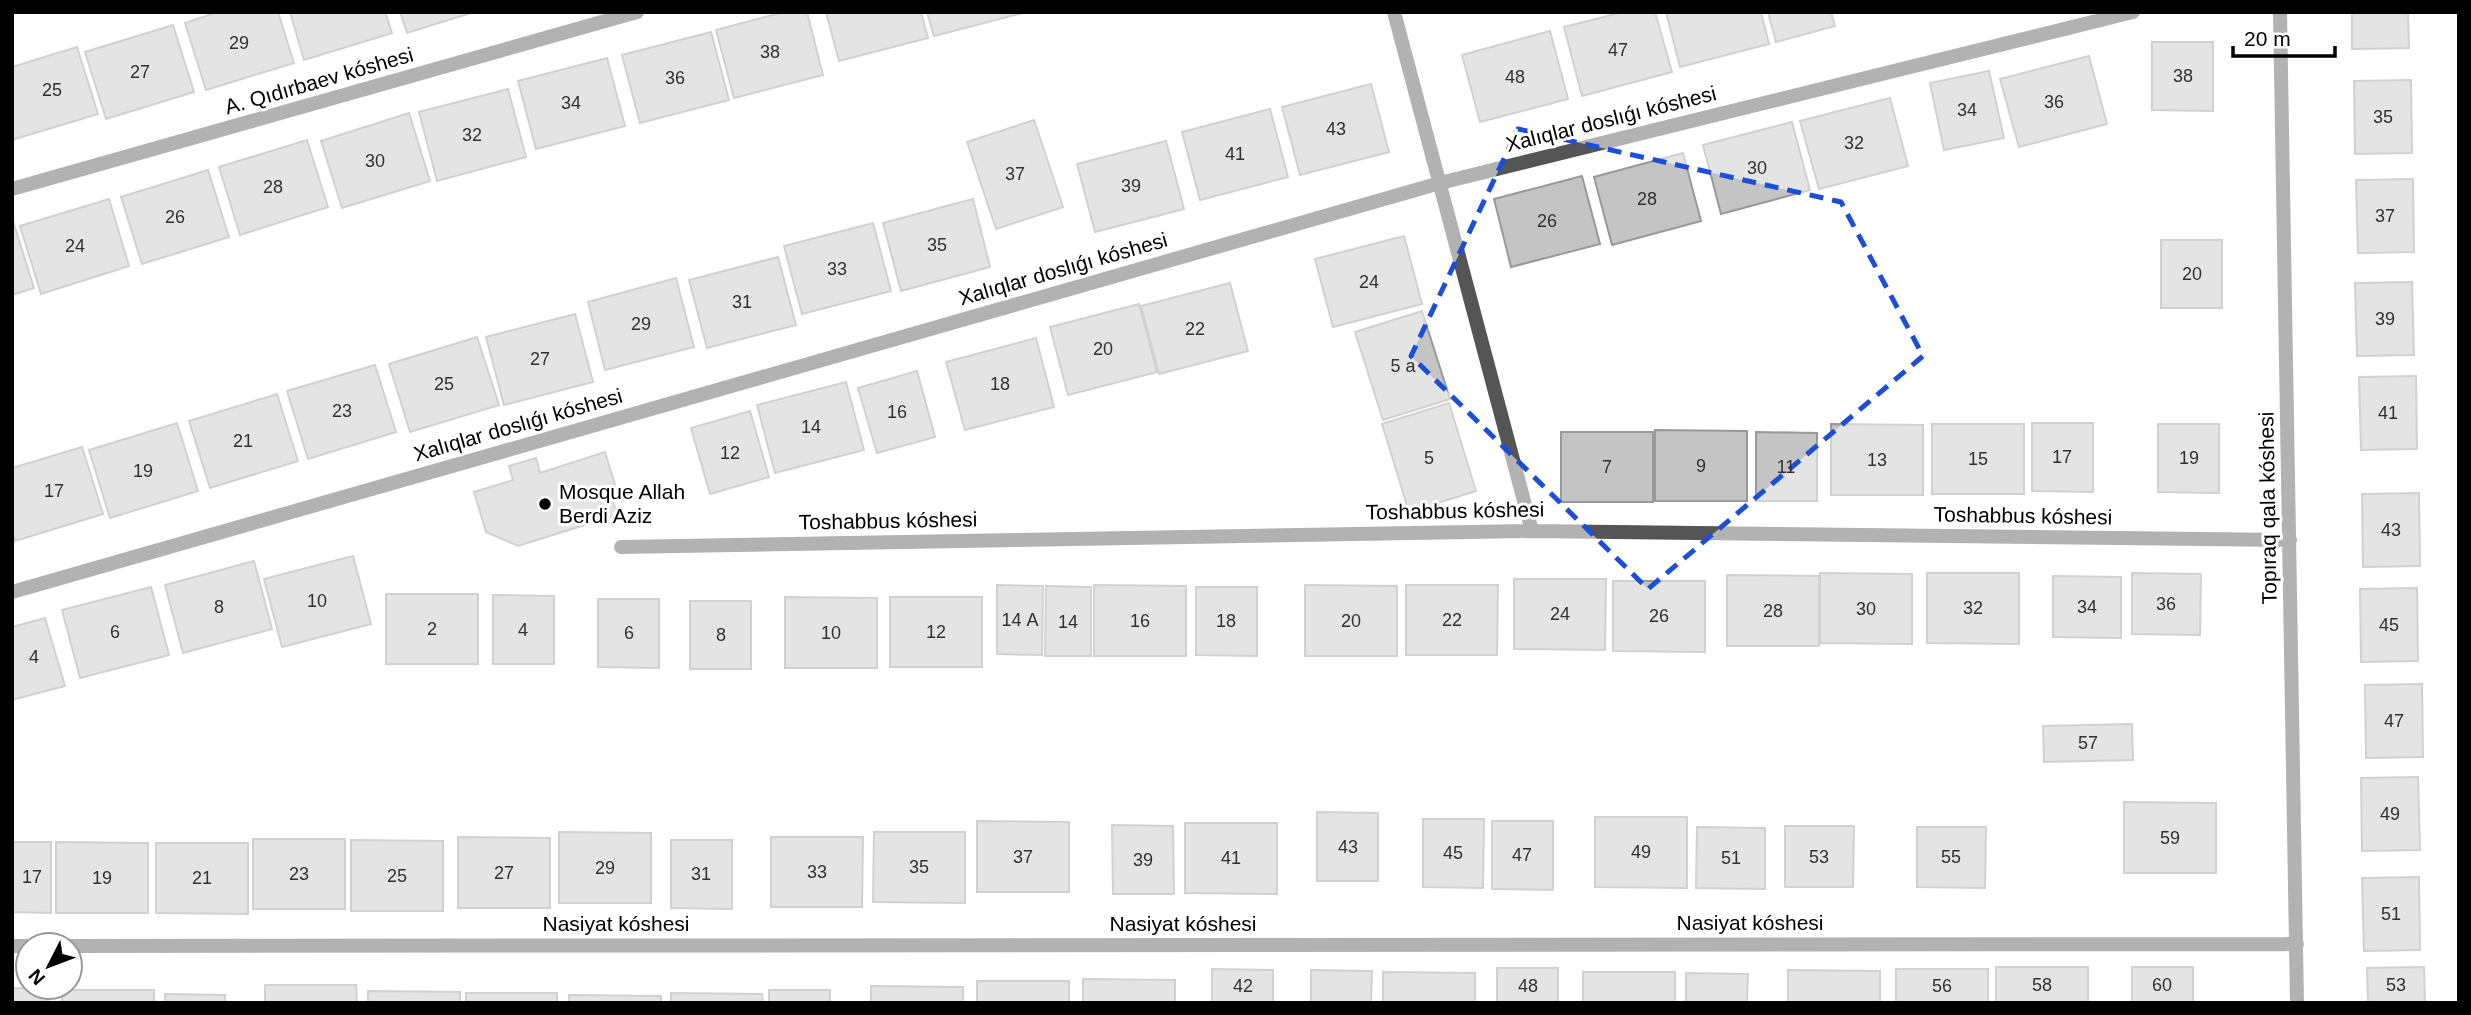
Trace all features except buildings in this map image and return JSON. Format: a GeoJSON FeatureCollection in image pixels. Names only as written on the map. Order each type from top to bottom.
{"type":"FeatureCollection","features":[{"type":"Feature","properties":{"kind":"street","name":"A. Qıdırbaev kóshesi"},"geometry":{"type":"LineString","coordinates":[[12,190],[637,12]]}},
{"type":"Feature","properties":{"kind":"street"},"geometry":{"type":"LineString","coordinates":[[1394,12],[1532,531]]}},
{"type":"Feature","properties":{"kind":"street","name":"Xalıqlar doslıǵı kóshesi"},"geometry":{"type":"LineString","coordinates":[[12,592],[1440,183],[2133,12]]}},
{"type":"Feature","properties":{"kind":"street","name":"Topıraq qala kóshesi"},"geometry":{"type":"LineString","coordinates":[[2280,12],[2297,1003]]}},
{"type":"Feature","properties":{"kind":"street","name":"Toshabbus kóshesi"},"geometry":{"type":"LineString","coordinates":[[621,547],[1532,531],[2290,541]]}},
{"type":"Feature","properties":{"kind":"street","name":"Nasiyat kóshesi"},"geometry":{"type":"LineString","coordinates":[[84,946],[2297,944]]}},
{"type":"Feature","properties":{"kind":"highlighted area"},"geometry":{"type":"Polygon","coordinates":[[[1518,129],[1841,202],[1923,356],[1648,589],[1411,356],[1518,129]]]}},
{"type":"Feature","properties":{"kind":"place","name":"Mosque Allah Berdi Aziz"},"geometry":{"type":"Point","coordinates":[545,504]}}]}
